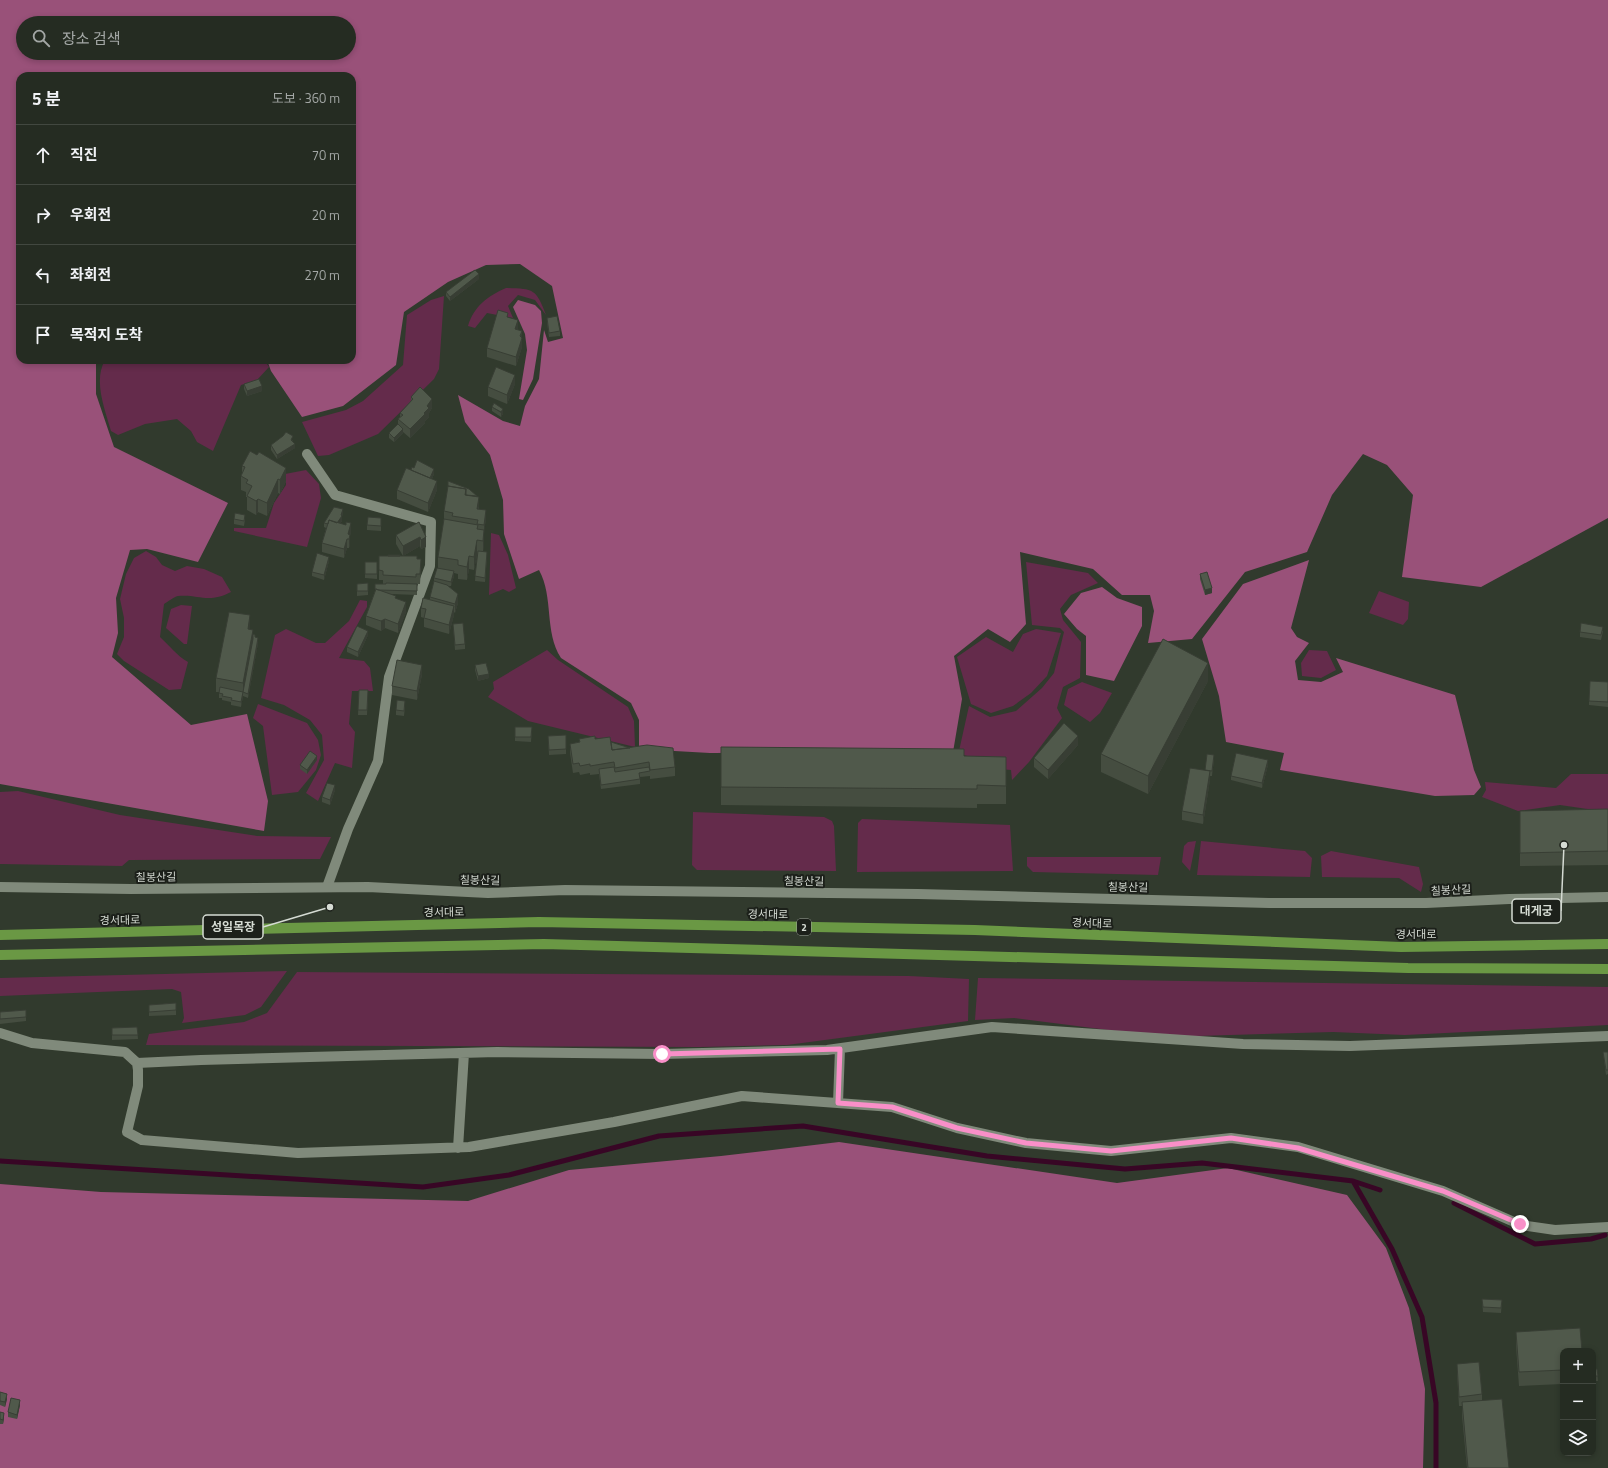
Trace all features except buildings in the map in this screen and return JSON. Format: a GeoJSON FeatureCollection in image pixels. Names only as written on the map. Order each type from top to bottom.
{"type":"FeatureCollection","features":[{"type":"Feature","properties":{"kind":"main road","name":"경서대로"},"geometry":{"type":"LineString","coordinates":[[0,934],[539,922],[975,930],[1401,947],[1608,944]]}},
{"type":"Feature","properties":{"kind":"main road","name":"2"},"geometry":{"type":"LineString","coordinates":[[0,955],[544,944],[1408,968],[1608,970]]}},
{"type":"Feature","properties":{"kind":"street"},"geometry":{"type":"LineString","coordinates":[[307,454],[335,495],[431,522],[430,566],[389,677],[378,761],[348,829],[327,887]]}},
{"type":"Feature","properties":{"kind":"street","name":"칠봉산길"},"geometry":{"type":"LineString","coordinates":[[0,887],[131,889],[368,887],[488,893],[565,890],[910,894],[1269,903],[1426,903],[1510,899],[1608,898]]}},
{"type":"Feature","properties":{"kind":"street"},"geometry":{"type":"LineString","coordinates":[[0,1033],[32,1043],[125,1052],[137,1063],[464,1053],[662,1054],[840,1049],[992,1027],[1243,1044],[1342,1046],[1608,1036]]}},
{"type":"Feature","properties":{"kind":"street"},"geometry":{"type":"LineString","coordinates":[[838,1103],[840,1049]]}},
{"type":"Feature","properties":{"kind":"street"},"geometry":{"type":"LineString","coordinates":[[458,1148],[464,1053]]}},
{"type":"Feature","properties":{"kind":"street"},"geometry":{"type":"LineString","coordinates":[[137,1063],[138,1086],[126,1132],[142,1140],[298,1153],[458,1148],[614,1122],[742,1096],[892,1107],[957,1128],[1026,1143],[1111,1151],[1231,1138],[1298,1148],[1443,1191],[1520,1224],[1555,1230],[1608,1227]]}},
{"type":"Feature","properties":{"kind":"shaded area"},"geometry":{"type":"Polygon","coordinates":[[[0,0],[1608,0],[1608,518],[1481,587],[1402,577],[1413,495],[1387,465],[1363,454],[1332,495],[1307,552],[1245,572],[1192,639],[1148,643],[1154,611],[1150,595],[1122,595],[1093,569],[1020,552],[1026,624],[1010,642],[988,629],[954,656],[962,699],[953,752],[710,753],[639,749],[639,720],[631,703],[561,658],[552,637],[544,580],[539,570],[519,579],[504,534],[503,500],[490,455],[465,422],[458,395],[503,421],[520,426],[525,406],[539,379],[544,330],[548,342],[563,338],[552,286],[520,264],[486,265],[448,282],[404,312],[396,365],[343,406],[302,417],[271,371],[268,364],[356,364],[356,72],[16,72],[16,364],[96,364],[96,394],[114,447],[228,503],[198,562],[147,549],[130,550],[116,598],[118,633],[112,657],[191,725],[247,714],[268,801],[264,831],[0,784],[0,0]]]}},
{"type":"Feature","properties":{"kind":"shaded area"},"geometry":{"type":"Polygon","coordinates":[[[506,288],[522,289],[532,292],[536,295],[543,306],[546,315],[535,300],[518,295],[508,306],[513,318],[487,313],[475,328],[468,326],[474,313],[482,302],[493,294],[506,288]]]}},
{"type":"Feature","properties":{"kind":"shaded area"},"geometry":{"type":"Polygon","coordinates":[[[444,296],[439,369],[434,379],[378,434],[329,455],[318,456],[302,422],[346,410],[363,401],[403,365],[407,315],[431,300],[444,296]]]}},
{"type":"Feature","properties":{"kind":"shaded area"},"geometry":{"type":"Polygon","coordinates":[[[518,300],[535,305],[541,311],[542,323],[533,379],[523,400],[519,399],[527,350],[525,334],[513,307],[518,300]]]}},
{"type":"Feature","properties":{"kind":"shaded area"},"geometry":{"type":"Polygon","coordinates":[[[104,364],[267,364],[269,367],[257,380],[241,385],[213,451],[197,442],[191,431],[177,419],[145,424],[118,435],[111,431],[101,395],[100,377],[104,364]]]}},
{"type":"Feature","properties":{"kind":"shaded area"},"geometry":{"type":"Polygon","coordinates":[[[306,470],[319,484],[321,498],[307,547],[234,531],[234,528],[266,528],[274,503],[286,485],[285,474],[306,470]]]}},
{"type":"Feature","properties":{"kind":"shaded area"},"geometry":{"type":"Polygon","coordinates":[[[491,533],[499,535],[508,555],[516,588],[509,592],[503,589],[489,595],[491,533]]]}},
{"type":"Feature","properties":{"kind":"shaded area"},"geometry":{"type":"Polygon","coordinates":[[[146,551],[156,557],[162,565],[175,571],[187,566],[204,569],[222,577],[231,592],[223,596],[210,598],[178,596],[164,604],[160,637],[177,654],[188,662],[181,689],[169,690],[124,661],[117,654],[124,637],[124,618],[120,599],[126,574],[134,558],[146,551]]]}},
{"type":"Feature","properties":{"kind":"shaded area"},"geometry":{"type":"Polygon","coordinates":[[[1309,560],[1291,628],[1297,637],[1309,643],[1295,661],[1298,680],[1321,682],[1343,672],[1336,658],[1455,695],[1474,770],[1481,787],[1474,795],[1435,796],[1280,770],[1284,753],[1226,742],[1219,696],[1202,639],[1243,584],[1309,560]]]}},
{"type":"Feature","properties":{"kind":"shaded area"},"geometry":{"type":"Polygon","coordinates":[[[1026,562],[1088,573],[1098,583],[1071,595],[1060,609],[1063,620],[1081,642],[1080,678],[1063,687],[1057,708],[1062,718],[1029,762],[1012,780],[1011,770],[978,767],[979,760],[964,755],[959,751],[969,706],[990,717],[1016,711],[1042,688],[1054,673],[1064,632],[1060,628],[1032,625],[1026,562]]]}},
{"type":"Feature","properties":{"kind":"shaded area"},"geometry":{"type":"Polygon","coordinates":[[[1102,587],[1117,598],[1142,607],[1142,626],[1114,681],[1086,675],[1086,636],[1077,629],[1064,614],[1081,593],[1102,587]]]}},
{"type":"Feature","properties":{"kind":"shaded area"},"geometry":{"type":"Polygon","coordinates":[[[1379,591],[1409,602],[1408,619],[1403,625],[1369,613],[1379,591]]]}},
{"type":"Feature","properties":{"kind":"shaded area"},"geometry":{"type":"Polygon","coordinates":[[[360,600],[367,601],[367,607],[339,658],[364,661],[370,668],[373,691],[352,691],[349,724],[355,732],[352,768],[335,763],[318,801],[306,793],[324,760],[322,735],[310,720],[284,705],[261,698],[275,635],[286,629],[316,643],[325,643],[349,621],[360,600]]]}},
{"type":"Feature","properties":{"kind":"shaded area"},"geometry":{"type":"Polygon","coordinates":[[[181,605],[192,606],[187,644],[184,644],[166,628],[171,609],[181,605]]]}},
{"type":"Feature","properties":{"kind":"shaded area"},"geometry":{"type":"Polygon","coordinates":[[[1036,629],[1061,633],[1047,676],[1031,693],[1013,706],[991,713],[971,704],[957,657],[986,637],[1013,652],[1023,634],[1036,629]]]}},
{"type":"Feature","properties":{"kind":"shaded area"},"geometry":{"type":"Polygon","coordinates":[[[547,650],[558,660],[628,707],[634,721],[635,747],[528,721],[488,697],[494,689],[493,682],[547,650]]]}},
{"type":"Feature","properties":{"kind":"shaded area"},"geometry":{"type":"Polygon","coordinates":[[[1309,650],[1327,651],[1336,670],[1321,678],[1302,676],[1301,663],[1309,650]]]}},
{"type":"Feature","properties":{"kind":"shaded area"},"geometry":{"type":"Polygon","coordinates":[[[1082,682],[1112,693],[1100,713],[1090,722],[1064,705],[1068,689],[1082,682]]]}},
{"type":"Feature","properties":{"kind":"shaded area"},"geometry":{"type":"Polygon","coordinates":[[[258,704],[307,723],[318,740],[321,755],[316,770],[298,792],[272,795],[263,726],[253,718],[258,704]]]}},
{"type":"Feature","properties":{"kind":"shaded area"},"geometry":{"type":"Polygon","coordinates":[[[1571,774],[1608,774],[1608,812],[1560,805],[1518,811],[1482,797],[1486,790],[1485,782],[1556,788],[1571,774]]]}},
{"type":"Feature","properties":{"kind":"shaded area"},"geometry":{"type":"Polygon","coordinates":[[[18,791],[120,815],[257,836],[331,837],[320,859],[129,860],[122,866],[0,864],[0,792],[18,791]]]}},
{"type":"Feature","properties":{"kind":"shaded area"},"geometry":{"type":"Polygon","coordinates":[[[693,812],[824,817],[832,821],[834,826],[836,871],[697,870],[692,865],[693,812]]]}},
{"type":"Feature","properties":{"kind":"shaded area"},"geometry":{"type":"Polygon","coordinates":[[[862,819],[1010,825],[1013,871],[857,872],[858,823],[862,819]]]}},
{"type":"Feature","properties":{"kind":"shaded area"},"geometry":{"type":"Polygon","coordinates":[[[1196,841],[1190,871],[1182,862],[1184,846],[1188,842],[1196,841]]]}},
{"type":"Feature","properties":{"kind":"shaded area"},"geometry":{"type":"Polygon","coordinates":[[[1201,841],[1305,851],[1312,858],[1310,877],[1197,875],[1201,841]]]}},
{"type":"Feature","properties":{"kind":"shaded area"},"geometry":{"type":"Polygon","coordinates":[[[1331,851],[1419,867],[1423,884],[1421,892],[1399,878],[1322,877],[1321,856],[1331,851]]]}},
{"type":"Feature","properties":{"kind":"shaded area"},"geometry":{"type":"Polygon","coordinates":[[[1027,857],[1161,857],[1158,875],[1033,872],[1027,866],[1027,857]]]}},
{"type":"Feature","properties":{"kind":"shaded area"},"geometry":{"type":"Polygon","coordinates":[[[287,971],[261,1007],[245,1015],[182,1023],[184,1018],[181,992],[172,989],[0,996],[0,978],[287,971]]]}},
{"type":"Feature","properties":{"kind":"shaded area"},"geometry":{"type":"Polygon","coordinates":[[[297,972],[909,976],[969,979],[968,1021],[787,1045],[700,1047],[146,1045],[149,1034],[244,1022],[267,1013],[297,972]]]}},
{"type":"Feature","properties":{"kind":"shaded area"},"geometry":{"type":"Polygon","coordinates":[[[978,978],[1608,987],[1608,1025],[1405,1035],[1333,1032],[1163,1037],[1014,1018],[975,1020],[978,978]]]}},
{"type":"Feature","properties":{"kind":"shaded area"},"geometry":{"type":"Polygon","coordinates":[[[839,1142],[1117,1183],[1228,1168],[1347,1195],[1386,1248],[1409,1308],[1425,1389],[1423,1468],[0,1468],[0,1184],[101,1192],[468,1201],[569,1170],[721,1156],[839,1142]]]}},
{"type":"Feature","properties":{"kind":"waterway"},"geometry":{"type":"LineString","coordinates":[[0,1161],[423,1187],[509,1175],[659,1136],[803,1126],[987,1156],[1125,1169],[1202,1163],[1353,1181],[1380,1190]]}},
{"type":"Feature","properties":{"kind":"waterway"},"geometry":{"type":"LineString","coordinates":[[1353,1181],[1392,1249],[1422,1317],[1436,1403],[1436,1468]]}},
{"type":"Feature","properties":{"kind":"waterway"},"geometry":{"type":"LineString","coordinates":[[1454,1203],[1535,1244],[1591,1239],[1605,1235]]}},
{"type":"Feature","properties":{"kind":"place","name":"대게궁"},"geometry":{"type":"Point","coordinates":[1564,845]}},
{"type":"Feature","properties":{"kind":"place","name":"성일목장"},"geometry":{"type":"Point","coordinates":[330,907]}},
{"type":"Feature","properties":{"kind":"route"},"geometry":{"type":"LineString","coordinates":[[662,1054],[840,1049],[838,1103],[892,1107],[957,1128],[1026,1143],[1111,1151],[1231,1138],[1298,1148],[1443,1191],[1520,1224]]}}]}
